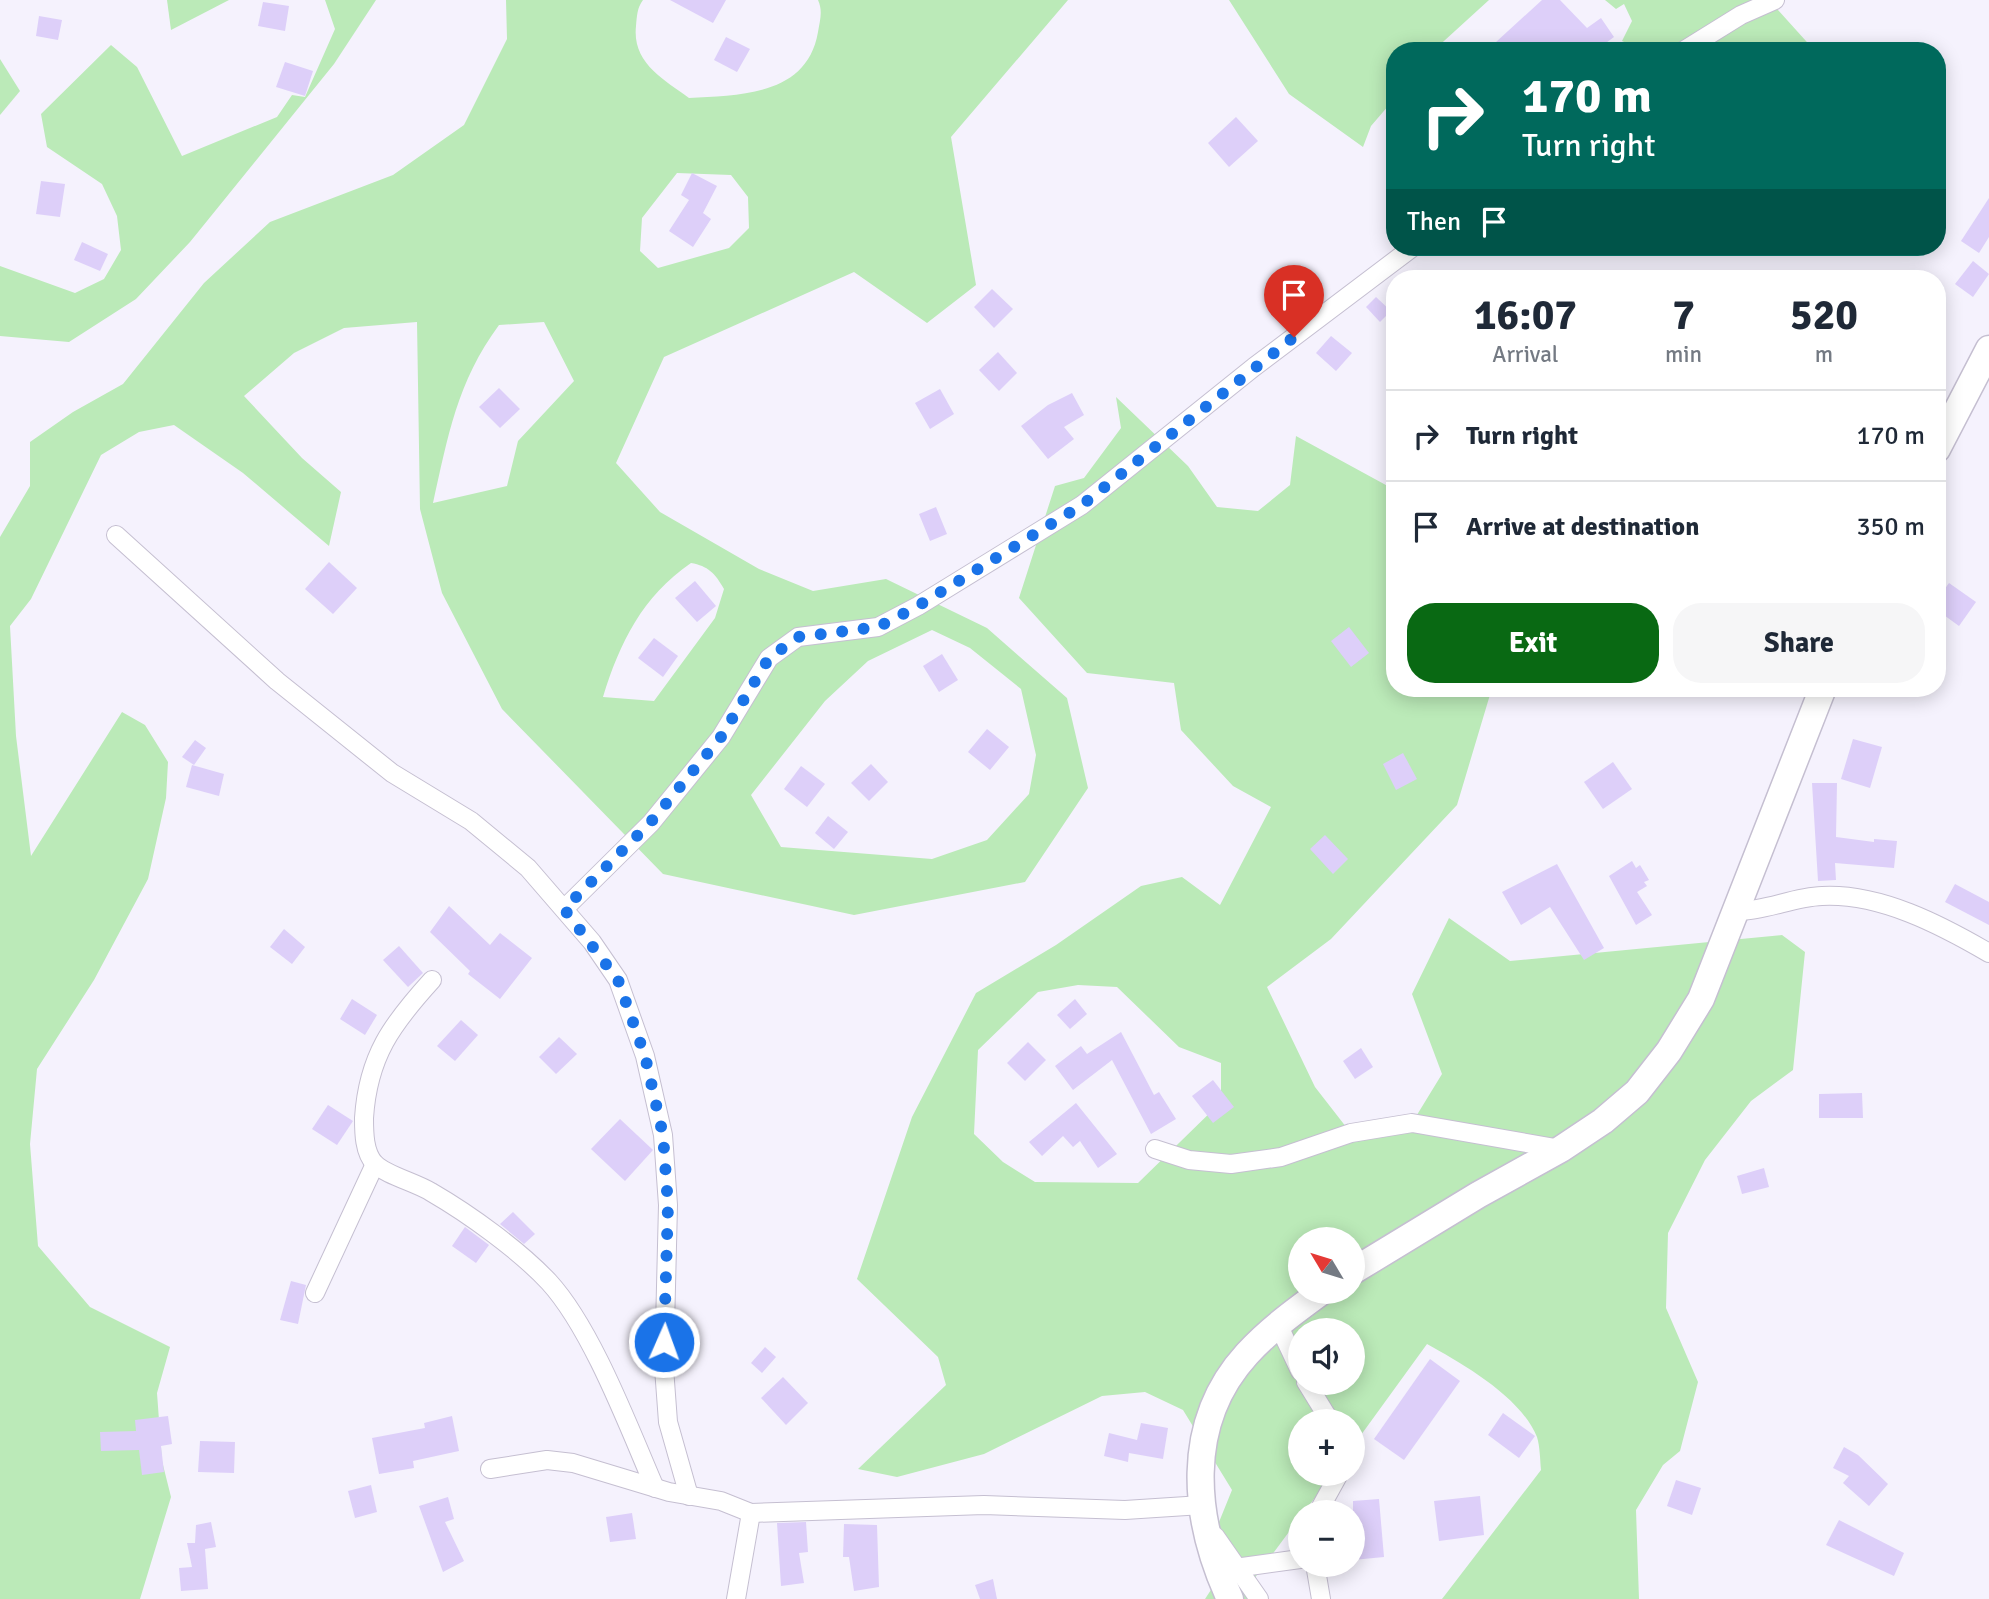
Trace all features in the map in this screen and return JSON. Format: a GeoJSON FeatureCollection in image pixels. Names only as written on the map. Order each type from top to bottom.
{"type":"FeatureCollection","features":[{"type":"Feature","properties":{"kind":"main road"},"geometry":{"type":"LineString","coordinates":[[1946,432],[1989,349]]}},
{"type":"Feature","properties":{"kind":"main road"},"geometry":{"type":"LineString","coordinates":[[1365,1265],[1478,1195],[1561,1149],[1604,1121],[1637,1092],[1669,1051],[1701,999],[1738,911],[1820,697]]}},
{"type":"Feature","properties":{"kind":"main road"},"geometry":{"type":"LineString","coordinates":[[1230,1599],[1201,1508],[1201,1446],[1210,1414],[1246,1355],[1278,1324],[1305,1304]]}},
{"type":"Feature","properties":{"kind":"street"},"geometry":{"type":"LineString","coordinates":[[1698,42],[1741,15],[1775,0]]}},
{"type":"Feature","properties":{"kind":"street"},"geometry":{"type":"LineString","coordinates":[[564,909],[650,823],[721,737],[769,658],[798,637],[878,627],[918,606],[1082,505],[1254,367],[1401,256]]}},
{"type":"Feature","properties":{"kind":"street"},"geometry":{"type":"LineString","coordinates":[[116,536],[277,681],[392,773],[471,821],[528,868],[564,909],[618,980],[645,1056],[663,1135],[668,1205],[664,1368],[668,1422],[690,1496]]}},
{"type":"Feature","properties":{"kind":"street"},"geometry":{"type":"LineString","coordinates":[[1738,911],[1752,911],[1796,898],[1851,898],[1888,906],[1927,921],[1989,953]]}},
{"type":"Feature","properties":{"kind":"street"},"geometry":{"type":"LineString","coordinates":[[432,980],[403,1012],[374,1059],[364,1126],[365,1139],[375,1164],[430,1191],[478,1222],[548,1281],[578,1323],[655,1488]]}},
{"type":"Feature","properties":{"kind":"street"},"geometry":{"type":"LineString","coordinates":[[1155,1149],[1189,1160],[1231,1164],[1281,1157],[1350,1133],[1412,1123],[1561,1149]]}},
{"type":"Feature","properties":{"kind":"street"},"geometry":{"type":"LineString","coordinates":[[316,1293],[375,1164]]}},
{"type":"Feature","properties":{"kind":"street"},"geometry":{"type":"LineString","coordinates":[[1278,1324],[1288,1345]]}},
{"type":"Feature","properties":{"kind":"street"},"geometry":{"type":"LineString","coordinates":[[490,1469],[547,1460],[573,1463],[655,1488],[721,1501],[751,1513],[926,1506],[1125,1510],[1201,1508],[1235,1568],[1259,1599]]}},
{"type":"Feature","properties":{"kind":"street"},"geometry":{"type":"LineString","coordinates":[[736,1599],[751,1513]]}},
{"type":"Feature","properties":{"kind":"street"},"geometry":{"type":"LineString","coordinates":[[1235,1568],[1288,1561]]}},
{"type":"Feature","properties":{"kind":"street"},"geometry":{"type":"LineString","coordinates":[[1317,1577],[1321,1599]]}},
{"type":"Feature","properties":{"kind":"green space"},"geometry":{"type":"Polygon","coordinates":[[[167,0],[229,0],[171,30],[167,0]]]}},
{"type":"Feature","properties":{"kind":"green space"},"geometry":{"type":"Polygon","coordinates":[[[325,0],[376,0],[334,64],[190,242],[136,299],[69,342],[0,336],[0,266],[75,293],[104,279],[121,250],[117,216],[102,184],[47,147],[41,114],[111,45],[137,67],[182,156],[277,117],[292,95],[305,97],[335,29],[325,0]]]}},
{"type":"Feature","properties":{"kind":"green space"},"geometry":{"type":"Polygon","coordinates":[[[506,0],[643,0],[638,12],[636,39],[644,60],[660,77],[689,98],[709,97],[768,88],[786,80],[800,69],[811,53],[818,32],[821,12],[818,0],[1068,0],[951,137],[976,285],[927,323],[854,272],[664,357],[616,463],[660,512],[759,569],[813,591],[886,579],[987,628],[1067,698],[1088,788],[1025,882],[854,915],[663,874],[502,709],[442,593],[420,509],[417,322],[344,328],[294,353],[244,396],[302,458],[341,492],[329,546],[243,473],[174,425],[139,432],[101,455],[31,599],[10,626],[16,736],[31,856],[122,712],[145,725],[168,762],[166,798],[148,879],[94,980],[37,1069],[30,1144],[38,1246],[90,1307],[170,1347],[157,1393],[162,1461],[171,1497],[140,1599],[0,1599],[0,537],[30,486],[30,442],[73,412],[123,384],[204,283],[270,222],[393,175],[464,125],[507,39],[506,0]],[[677,173],[642,218],[640,251],[658,268],[729,248],[749,228],[748,197],[731,175],[677,173]],[[544,322],[499,325],[473,367],[456,410],[433,503],[507,486],[518,441],[574,381],[544,322]],[[691,563],[674,576],[646,606],[625,639],[603,697],[654,701],[715,618],[724,589],[714,575],[707,568],[691,563]],[[932,630],[868,661],[825,701],[751,795],[781,847],[932,859],[987,840],[1029,794],[1036,755],[1021,689],[970,648],[932,630]]]}},
{"type":"Feature","properties":{"kind":"green space"},"geometry":{"type":"Polygon","coordinates":[[[1229,0],[1489,0],[1443,42],[1386,42],[1386,108],[1371,126],[1363,147],[1289,94],[1229,0]]]}},
{"type":"Feature","properties":{"kind":"green space"},"geometry":{"type":"Polygon","coordinates":[[[1605,0],[1769,0],[1807,42],[1624,42],[1622,41],[1632,21],[1624,4],[1616,9],[1605,0]]]}},
{"type":"Feature","properties":{"kind":"green space"},"geometry":{"type":"Polygon","coordinates":[[[0,59],[20,91],[0,115],[0,59]]]}},
{"type":"Feature","properties":{"kind":"green space"},"geometry":{"type":"Polygon","coordinates":[[[1116,397],[1188,466],[1217,507],[1258,511],[1290,485],[1296,436],[1386,485],[1386,697],[1489,697],[1457,805],[1331,939],[1267,987],[1315,1087],[1350,1132],[1412,1123],[1442,1074],[1412,994],[1449,918],[1510,961],[1782,935],[1805,952],[1793,1070],[1751,1101],[1705,1160],[1668,1233],[1666,1308],[1698,1382],[1680,1451],[1663,1465],[1636,1510],[1639,1599],[1442,1599],[1541,1470],[1537,1437],[1518,1408],[1490,1383],[1427,1344],[1365,1429],[1365,1409],[1288,1409],[1288,1486],[1324,1486],[1313,1500],[1288,1500],[1288,1533],[1248,1587],[1250,1599],[1205,1599],[1224,1570],[1217,1527],[1232,1490],[1183,1410],[1145,1392],[1102,1396],[984,1454],[897,1477],[858,1469],[946,1385],[938,1357],[857,1279],[912,1117],[976,993],[1056,945],[1141,886],[1182,877],[1220,905],[1271,807],[1233,786],[1181,730],[1174,683],[1087,673],[1019,598],[1055,486],[1084,478],[1121,428],[1116,397]],[[1078,985],[1038,992],[978,1050],[974,1134],[1003,1162],[1035,1182],[1138,1183],[1221,1102],[1221,1063],[1179,1047],[1117,987],[1078,985]]]}},
{"type":"Feature","properties":{"kind":"building"},"geometry":{"type":"Polygon","coordinates":[[[670,0],[726,0],[713,23],[670,0]]]}},
{"type":"Feature","properties":{"kind":"building"},"geometry":{"type":"Polygon","coordinates":[[[1542,0],[1560,0],[1587,28],[1601,18],[1614,37],[1607,42],[1496,42],[1542,0]]]}},
{"type":"Feature","properties":{"kind":"building"},"geometry":{"type":"Polygon","coordinates":[[[263,2],[289,6],[285,31],[258,26],[263,2]]]}},
{"type":"Feature","properties":{"kind":"building"},"geometry":{"type":"Polygon","coordinates":[[[39,16],[62,20],[58,40],[36,36],[39,16]]]}},
{"type":"Feature","properties":{"kind":"building"},"geometry":{"type":"Polygon","coordinates":[[[726,37],[750,49],[737,72],[714,60],[726,37]]]}},
{"type":"Feature","properties":{"kind":"building"},"geometry":{"type":"Polygon","coordinates":[[[285,62],[313,71],[305,96],[276,87],[285,62]]]}},
{"type":"Feature","properties":{"kind":"building"},"geometry":{"type":"Polygon","coordinates":[[[1236,117],[1258,141],[1229,167],[1208,143],[1236,117]]]}},
{"type":"Feature","properties":{"kind":"building"},"geometry":{"type":"Polygon","coordinates":[[[692,173],[717,186],[703,213],[711,219],[693,247],[669,231],[689,200],[681,195],[692,173]]]}},
{"type":"Feature","properties":{"kind":"building"},"geometry":{"type":"Polygon","coordinates":[[[41,181],[65,184],[60,217],[36,214],[41,181]]]}},
{"type":"Feature","properties":{"kind":"building"},"geometry":{"type":"Polygon","coordinates":[[[1989,198],[1989,237],[1979,253],[1961,241],[1989,198]]]}},
{"type":"Feature","properties":{"kind":"building"},"geometry":{"type":"Polygon","coordinates":[[[82,242],[108,254],[100,271],[74,260],[82,242]]]}},
{"type":"Feature","properties":{"kind":"building"},"geometry":{"type":"Polygon","coordinates":[[[1973,261],[1989,274],[1973,297],[1955,284],[1973,261]]]}},
{"type":"Feature","properties":{"kind":"building"},"geometry":{"type":"Polygon","coordinates":[[[992,289],[1013,309],[994,328],[974,307],[992,289]]]}},
{"type":"Feature","properties":{"kind":"building"},"geometry":{"type":"Polygon","coordinates":[[[1376,297],[1386,306],[1386,316],[1380,322],[1366,307],[1376,297]]]}},
{"type":"Feature","properties":{"kind":"building"},"geometry":{"type":"Polygon","coordinates":[[[1331,336],[1352,353],[1336,371],[1316,353],[1331,336]]]}},
{"type":"Feature","properties":{"kind":"building"},"geometry":{"type":"Polygon","coordinates":[[[998,352],[1017,373],[999,391],[979,370],[998,352]]]}},
{"type":"Feature","properties":{"kind":"building"},"geometry":{"type":"Polygon","coordinates":[[[499,388],[520,409],[500,428],[479,407],[499,388]]]}},
{"type":"Feature","properties":{"kind":"building"},"geometry":{"type":"Polygon","coordinates":[[[940,389],[954,414],[930,429],[915,403],[940,389]]]}},
{"type":"Feature","properties":{"kind":"building"},"geometry":{"type":"Polygon","coordinates":[[[1072,393],[1084,415],[1064,427],[1074,439],[1048,459],[1021,426],[1048,405],[1072,393]]]}},
{"type":"Feature","properties":{"kind":"building"},"geometry":{"type":"Polygon","coordinates":[[[936,507],[947,534],[930,541],[919,514],[936,507]]]}},
{"type":"Feature","properties":{"kind":"building"},"geometry":{"type":"Polygon","coordinates":[[[329,562],[357,588],[333,614],[305,589],[329,562]]]}},
{"type":"Feature","properties":{"kind":"building"},"geometry":{"type":"Polygon","coordinates":[[[695,581],[716,606],[697,622],[675,598],[695,581]]]}},
{"type":"Feature","properties":{"kind":"building"},"geometry":{"type":"Polygon","coordinates":[[[1949,583],[1976,602],[1959,626],[1946,617],[1946,587],[1949,583]]]}},
{"type":"Feature","properties":{"kind":"building"},"geometry":{"type":"Polygon","coordinates":[[[1349,627],[1369,653],[1351,667],[1331,641],[1349,627]]]}},
{"type":"Feature","properties":{"kind":"building"},"geometry":{"type":"Polygon","coordinates":[[[654,638],[678,656],[663,677],[638,658],[654,638]]]}},
{"type":"Feature","properties":{"kind":"building"},"geometry":{"type":"Polygon","coordinates":[[[942,654],[958,680],[939,692],[923,666],[942,654]]]}},
{"type":"Feature","properties":{"kind":"building"},"geometry":{"type":"Polygon","coordinates":[[[987,729],[1009,747],[990,770],[968,752],[987,729]]]}},
{"type":"Feature","properties":{"kind":"building"},"geometry":{"type":"Polygon","coordinates":[[[1853,739],[1882,747],[1870,788],[1841,779],[1853,739]]]}},
{"type":"Feature","properties":{"kind":"building"},"geometry":{"type":"Polygon","coordinates":[[[195,740],[206,748],[194,765],[182,757],[195,740]]]}},
{"type":"Feature","properties":{"kind":"building"},"geometry":{"type":"Polygon","coordinates":[[[1403,753],[1417,779],[1396,790],[1383,764],[1403,753]]]}},
{"type":"Feature","properties":{"kind":"building"},"geometry":{"type":"Polygon","coordinates":[[[1613,762],[1632,789],[1603,809],[1584,782],[1613,762]]]}},
{"type":"Feature","properties":{"kind":"building"},"geometry":{"type":"Polygon","coordinates":[[[871,764],[888,782],[869,801],[851,783],[871,764]]]}},
{"type":"Feature","properties":{"kind":"building"},"geometry":{"type":"Polygon","coordinates":[[[192,765],[224,774],[219,796],[186,787],[192,765]]]}},
{"type":"Feature","properties":{"kind":"building"},"geometry":{"type":"Polygon","coordinates":[[[801,766],[825,784],[807,807],[784,789],[801,766]]]}},
{"type":"Feature","properties":{"kind":"building"},"geometry":{"type":"Polygon","coordinates":[[[1812,783],[1837,783],[1836,837],[1874,842],[1874,839],[1897,841],[1894,868],[1835,863],[1836,880],[1818,881],[1812,783]]]}},
{"type":"Feature","properties":{"kind":"building"},"geometry":{"type":"Polygon","coordinates":[[[828,816],[848,832],[834,849],[815,833],[828,816]]]}},
{"type":"Feature","properties":{"kind":"building"},"geometry":{"type":"Polygon","coordinates":[[[1325,835],[1348,859],[1333,874],[1310,849],[1325,835]]]}},
{"type":"Feature","properties":{"kind":"building"},"geometry":{"type":"Polygon","coordinates":[[[1632,861],[1636,868],[1640,865],[1649,880],[1644,882],[1647,886],[1637,892],[1652,915],[1636,925],[1609,876],[1632,861]]]}},
{"type":"Feature","properties":{"kind":"building"},"geometry":{"type":"Polygon","coordinates":[[[1557,864],[1604,948],[1584,960],[1550,907],[1521,925],[1502,892],[1557,864]]]}},
{"type":"Feature","properties":{"kind":"building"},"geometry":{"type":"Polygon","coordinates":[[[1955,884],[1989,902],[1989,925],[1945,902],[1955,884]]]}},
{"type":"Feature","properties":{"kind":"building"},"geometry":{"type":"Polygon","coordinates":[[[449,906],[490,945],[500,933],[532,958],[500,999],[468,974],[470,971],[430,932],[449,906]]]}},
{"type":"Feature","properties":{"kind":"building"},"geometry":{"type":"Polygon","coordinates":[[[284,929],[305,947],[292,964],[270,947],[284,929]]]}},
{"type":"Feature","properties":{"kind":"building"},"geometry":{"type":"Polygon","coordinates":[[[399,946],[423,973],[408,987],[383,960],[399,946]]]}},
{"type":"Feature","properties":{"kind":"building"},"geometry":{"type":"Polygon","coordinates":[[[352,999],[377,1015],[365,1035],[340,1019],[352,999]]]}},
{"type":"Feature","properties":{"kind":"building"},"geometry":{"type":"Polygon","coordinates":[[[1075,999],[1087,1014],[1070,1029],[1057,1015],[1075,999]]]}},
{"type":"Feature","properties":{"kind":"building"},"geometry":{"type":"Polygon","coordinates":[[[461,1020],[478,1035],[455,1061],[437,1046],[461,1020]]]}},
{"type":"Feature","properties":{"kind":"building"},"geometry":{"type":"Polygon","coordinates":[[[1121,1032],[1154,1095],[1159,1092],[1176,1119],[1151,1134],[1112,1060],[1073,1090],[1055,1066],[1081,1046],[1087,1054],[1121,1032]]]}},
{"type":"Feature","properties":{"kind":"building"},"geometry":{"type":"Polygon","coordinates":[[[559,1037],[577,1054],[556,1074],[539,1057],[559,1037]]]}},
{"type":"Feature","properties":{"kind":"building"},"geometry":{"type":"Polygon","coordinates":[[[1028,1042],[1046,1060],[1025,1081],[1007,1063],[1028,1042]]]}},
{"type":"Feature","properties":{"kind":"building"},"geometry":{"type":"Polygon","coordinates":[[[1361,1048],[1373,1067],[1355,1079],[1343,1061],[1361,1048]]]}},
{"type":"Feature","properties":{"kind":"building"},"geometry":{"type":"Polygon","coordinates":[[[1213,1080],[1234,1107],[1213,1123],[1192,1096],[1213,1080]]]}},
{"type":"Feature","properties":{"kind":"building"},"geometry":{"type":"Polygon","coordinates":[[[1862,1093],[1863,1118],[1819,1118],[1819,1094],[1862,1093]]]}},
{"type":"Feature","properties":{"kind":"building"},"geometry":{"type":"Polygon","coordinates":[[[1076,1103],[1117,1154],[1098,1168],[1080,1141],[1073,1147],[1063,1136],[1042,1156],[1029,1142],[1076,1103]]]}},
{"type":"Feature","properties":{"kind":"building"},"geometry":{"type":"Polygon","coordinates":[[[328,1105],[353,1121],[337,1145],[312,1129],[328,1105]]]}},
{"type":"Feature","properties":{"kind":"building"},"geometry":{"type":"Polygon","coordinates":[[[620,1119],[653,1150],[625,1181],[591,1149],[620,1119]]]}},
{"type":"Feature","properties":{"kind":"building"},"geometry":{"type":"Polygon","coordinates":[[[1764,1168],[1769,1187],[1742,1194],[1737,1176],[1764,1168]]]}},
{"type":"Feature","properties":{"kind":"building"},"geometry":{"type":"Polygon","coordinates":[[[513,1212],[535,1234],[524,1244],[500,1224],[513,1212]]]}},
{"type":"Feature","properties":{"kind":"building"},"geometry":{"type":"Polygon","coordinates":[[[465,1227],[489,1245],[476,1263],[452,1246],[465,1227]]]}},
{"type":"Feature","properties":{"kind":"building"},"geometry":{"type":"Polygon","coordinates":[[[291,1281],[306,1285],[298,1324],[280,1320],[291,1281]]]}},
{"type":"Feature","properties":{"kind":"building"},"geometry":{"type":"Polygon","coordinates":[[[765,1347],[776,1357],[762,1373],[751,1363],[765,1347]]]}},
{"type":"Feature","properties":{"kind":"building"},"geometry":{"type":"Polygon","coordinates":[[[1430,1359],[1460,1381],[1404,1460],[1374,1439],[1430,1359]]]}},
{"type":"Feature","properties":{"kind":"building"},"geometry":{"type":"Polygon","coordinates":[[[783,1377],[808,1403],[786,1425],[761,1398],[783,1377]]]}},
{"type":"Feature","properties":{"kind":"building"},"geometry":{"type":"Polygon","coordinates":[[[1503,1413],[1535,1436],[1519,1458],[1488,1435],[1503,1413]]]}},
{"type":"Feature","properties":{"kind":"building"},"geometry":{"type":"Polygon","coordinates":[[[168,1416],[172,1444],[161,1446],[164,1472],[142,1475],[139,1450],[101,1451],[100,1432],[136,1431],[135,1420],[168,1416]]]}},
{"type":"Feature","properties":{"kind":"building"},"geometry":{"type":"Polygon","coordinates":[[[452,1416],[459,1451],[413,1461],[414,1468],[379,1474],[372,1438],[425,1428],[424,1423],[452,1416]]]}},
{"type":"Feature","properties":{"kind":"building"},"geometry":{"type":"Polygon","coordinates":[[[1141,1423],[1168,1428],[1163,1459],[1129,1453],[1128,1462],[1104,1456],[1109,1433],[1137,1440],[1141,1423]]]}},
{"type":"Feature","properties":{"kind":"building"},"geometry":{"type":"Polygon","coordinates":[[[200,1441],[235,1442],[234,1473],[198,1472],[200,1441]]]}},
{"type":"Feature","properties":{"kind":"building"},"geometry":{"type":"Polygon","coordinates":[[[1844,1447],[1858,1455],[1888,1484],[1869,1506],[1843,1483],[1849,1476],[1833,1468],[1844,1447]]]}},
{"type":"Feature","properties":{"kind":"building"},"geometry":{"type":"Polygon","coordinates":[[[1676,1480],[1701,1488],[1692,1515],[1667,1506],[1676,1480]]]}},
{"type":"Feature","properties":{"kind":"building"},"geometry":{"type":"Polygon","coordinates":[[[371,1485],[377,1512],[355,1518],[348,1491],[371,1485]]]}},
{"type":"Feature","properties":{"kind":"building"},"geometry":{"type":"Polygon","coordinates":[[[1480,1496],[1484,1535],[1439,1541],[1434,1501],[1480,1496]]]}},
{"type":"Feature","properties":{"kind":"building"},"geometry":{"type":"Polygon","coordinates":[[[448,1497],[454,1519],[445,1522],[464,1561],[443,1572],[419,1506],[448,1497]]]}},
{"type":"Feature","properties":{"kind":"building"},"geometry":{"type":"Polygon","coordinates":[[[1379,1499],[1384,1557],[1365,1559],[1365,1500],[1379,1499]]]}},
{"type":"Feature","properties":{"kind":"building"},"geometry":{"type":"Polygon","coordinates":[[[632,1513],[636,1539],[610,1542],[606,1517],[632,1513]]]}},
{"type":"Feature","properties":{"kind":"building"},"geometry":{"type":"Polygon","coordinates":[[[1839,1520],[1904,1553],[1894,1576],[1826,1545],[1839,1520]]]}},
{"type":"Feature","properties":{"kind":"building"},"geometry":{"type":"Polygon","coordinates":[[[211,1522],[216,1547],[205,1549],[208,1589],[181,1591],[179,1568],[192,1567],[187,1543],[195,1543],[196,1525],[211,1522]]]}},
{"type":"Feature","properties":{"kind":"building"},"geometry":{"type":"Polygon","coordinates":[[[806,1522],[808,1552],[799,1553],[804,1583],[781,1586],[777,1523],[806,1522]]]}},
{"type":"Feature","properties":{"kind":"building"},"geometry":{"type":"Polygon","coordinates":[[[844,1524],[877,1525],[879,1587],[854,1591],[849,1557],[843,1557],[844,1524]]]}},
{"type":"Feature","properties":{"kind":"building"},"geometry":{"type":"Polygon","coordinates":[[[993,1579],[997,1599],[980,1599],[975,1585],[993,1579]]]}},
{"type":"Feature","properties":{"kind":"route"},"geometry":{"type":"LineString","coordinates":[[664,1342],[668,1205],[663,1135],[645,1056],[618,980],[592,942],[564,909],[650,823],[721,737],[769,658],[798,637],[878,627],[918,606],[1082,505],[1294,337]]}}]}
